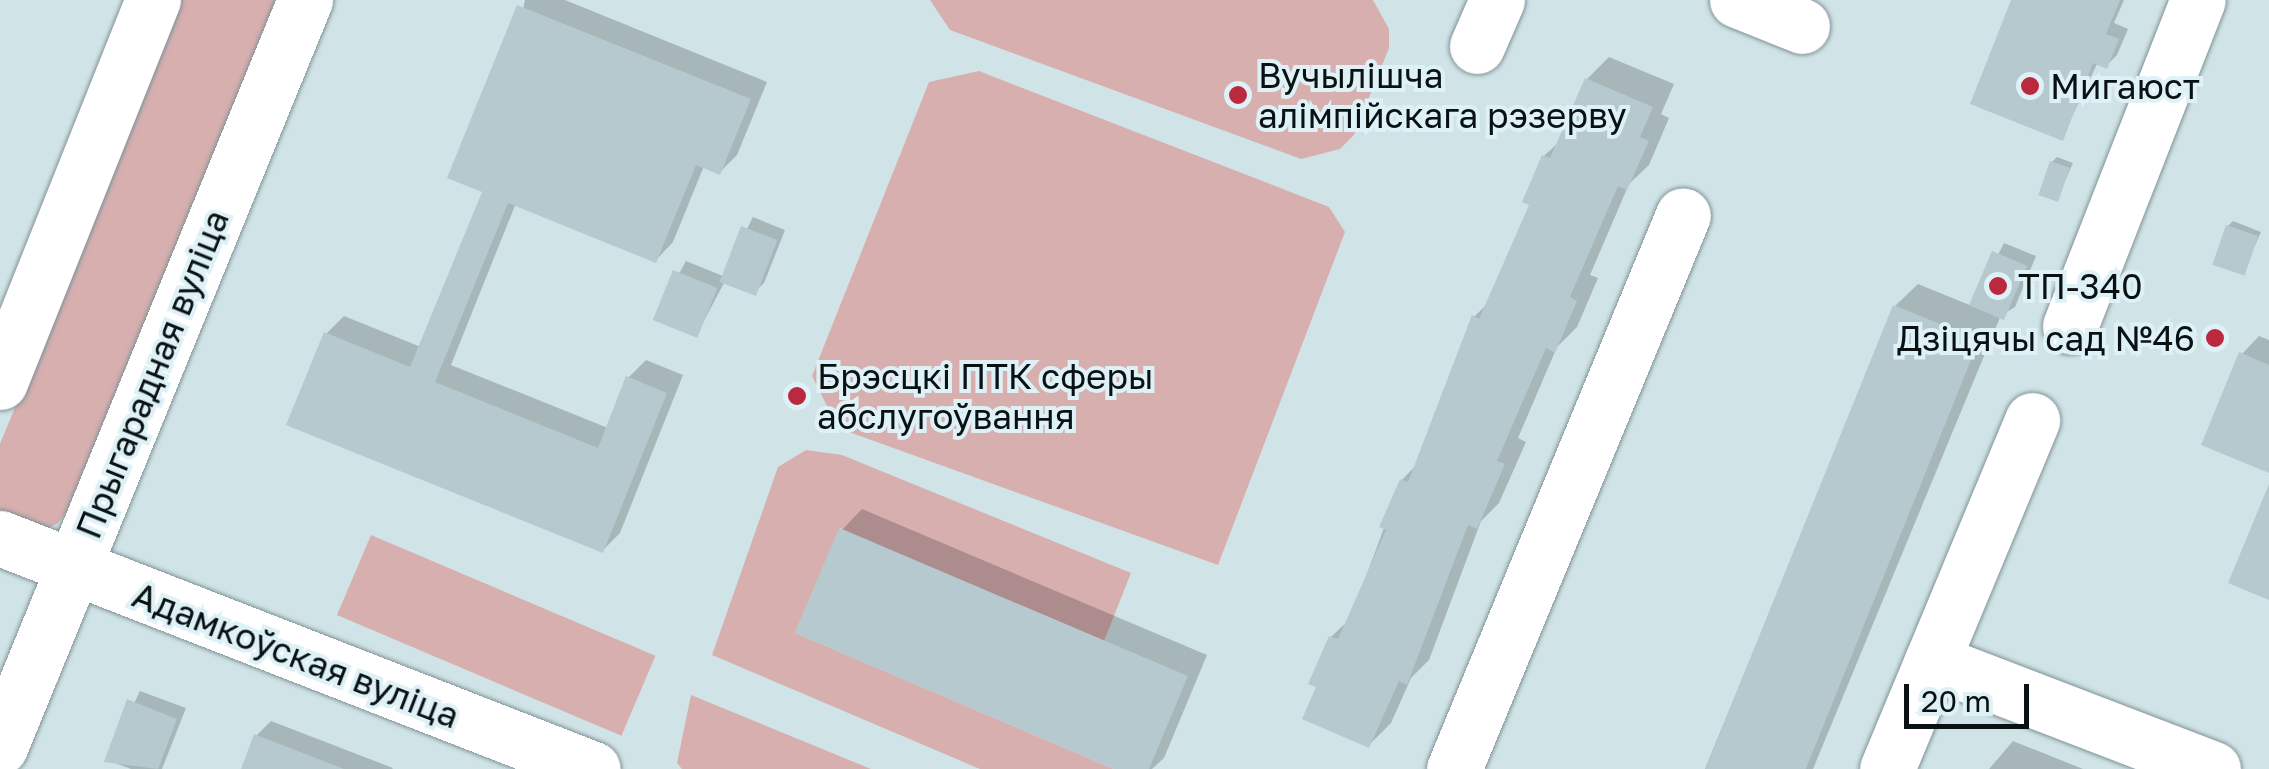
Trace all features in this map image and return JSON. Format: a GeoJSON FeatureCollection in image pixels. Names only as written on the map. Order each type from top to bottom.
{"type":"FeatureCollection","features":[{"type":"Feature","properties":{"kind":"street"},"geometry":{"type":"LineString","coordinates":[[0,382],[153,0]]}},
{"type":"Feature","properties":{"kind":"street","name":"Прыгарадная вуліца"},"geometry":{"type":"LineString","coordinates":[[0,748],[305,0]]}},
{"type":"Feature","properties":{"kind":"street"},"geometry":{"type":"LineString","coordinates":[[1737,0],[1802,26]]}},
{"type":"Feature","properties":{"kind":"street"},"geometry":{"type":"LineString","coordinates":[[2070,326],[2198,0]]}},
{"type":"Feature","properties":{"kind":"street"},"geometry":{"type":"LineString","coordinates":[[1454,769],[1682,216]]}},
{"type":"Feature","properties":{"kind":"street"},"geometry":{"type":"LineString","coordinates":[[1887,769],[2032,420]]}},
{"type":"Feature","properties":{"kind":"street","name":"Адамкоўская вуліца"},"geometry":{"type":"LineString","coordinates":[[0,538],[592,769]]}},
{"type":"Feature","properties":{"kind":"street"},"geometry":{"type":"LineString","coordinates":[[1932,660],[2213,769]]}},
{"type":"Feature","properties":{"kind":"shaded area"},"geometry":{"type":"Polygon","coordinates":[[[182,0],[276,0],[72,506],[57,524],[35,533],[0,519],[0,444],[182,0]]]}},
{"type":"Feature","properties":{"kind":"shaded area","name":"Вучылішча алімпійскага рэзерву"},"geometry":{"type":"Polygon","coordinates":[[[930,0],[1373,0],[1389,29],[1389,48],[1354,135],[1340,149],[1301,159],[950,30],[930,0]]]}},
{"type":"Feature","properties":{"kind":"shaded area"},"geometry":{"type":"Polygon","coordinates":[[[979,71],[1329,207],[1345,232],[1218,565],[838,428],[812,376],[929,82],[979,71]]]}},
{"type":"Feature","properties":{"kind":"shaded area"},"geometry":{"type":"Polygon","coordinates":[[[806,450],[842,455],[1131,573],[1104,641],[840,528],[795,633],[1114,769],[980,769],[712,655],[778,467],[806,450]]]}},
{"type":"Feature","properties":{"kind":"shaded area"},"geometry":{"type":"Polygon","coordinates":[[[371,535],[655,656],[621,736],[337,615],[371,535]]]}},
{"type":"Feature","properties":{"kind":"shaded area"},"geometry":{"type":"Polygon","coordinates":[[[691,695],[871,769],[682,769],[677,763],[691,695]]]}},
{"type":"Feature","properties":{"kind":"building","name":"Мигаюст"},"geometry":{"type":"Polygon","coordinates":[[[2011,0],[2120,0],[2106,34],[2119,39],[2107,69],[2093,63],[2063,141],[1970,104],[2011,0]]]}},
{"type":"Feature","properties":{"kind":"building"},"geometry":{"type":"Polygon","coordinates":[[[517,5],[751,99],[720,175],[696,165],[656,263],[508,203],[435,382],[598,448],[626,376],[667,393],[603,553],[286,425],[324,332],[410,367],[482,192],[447,178],[517,5]]]}},
{"type":"Feature","properties":{"kind":"building"},"geometry":{"type":"Polygon","coordinates":[[[1585,78],[1653,107],[1640,137],[1649,141],[1627,190],[1618,186],[1570,297],[1577,301],[1555,353],[1546,348],[1497,461],[1505,464],[1477,529],[1468,525],[1407,685],[1399,681],[1369,748],[1302,719],[1316,687],[1308,684],[1329,636],[1338,639],[1386,530],[1379,527],[1400,479],[1408,482],[1472,315],[1479,319],[1529,205],[1522,202],[1542,155],[1550,158],[1585,78]]]}},
{"type":"Feature","properties":{"kind":"building"},"geometry":{"type":"Polygon","coordinates":[[[2050,161],[2070,168],[2058,202],[2038,195],[2050,161]]]}},
{"type":"Feature","properties":{"kind":"building"},"geometry":{"type":"Polygon","coordinates":[[[2226,225],[2258,236],[2244,276],[2212,265],[2226,225]]]}},
{"type":"Feature","properties":{"kind":"building"},"geometry":{"type":"Polygon","coordinates":[[[741,226],[777,240],[756,296],[719,282],[741,226]]]}},
{"type":"Feature","properties":{"kind":"building","name":"ТП-340"},"geometry":{"type":"Polygon","coordinates":[[[1992,251],[2027,266],[2004,320],[1969,305],[1992,251]]]}},
{"type":"Feature","properties":{"kind":"building"},"geometry":{"type":"Polygon","coordinates":[[[673,270],[718,288],[697,338],[653,320],[673,270]]]}},
{"type":"Feature","properties":{"kind":"building"},"geometry":{"type":"Polygon","coordinates":[[[1893,305],[1979,340],[1806,769],[1706,769],[1893,305]]]}},
{"type":"Feature","properties":{"kind":"building"},"geometry":{"type":"Polygon","coordinates":[[[2239,352],[2269,365],[2269,473],[2201,445],[2239,352]]]}},
{"type":"Feature","properties":{"kind":"building"},"geometry":{"type":"Polygon","coordinates":[[[2269,484],[2269,600],[2228,583],[2269,484]]]}},
{"type":"Feature","properties":{"kind":"building"},"geometry":{"type":"Polygon","coordinates":[[[839,528],[1188,676],[1149,769],[1114,769],[795,633],[839,528]]]}},
{"type":"Feature","properties":{"kind":"building"},"geometry":{"type":"Polygon","coordinates":[[[127,699],[177,719],[158,769],[104,762],[127,699]]]}},
{"type":"Feature","properties":{"kind":"building"},"geometry":{"type":"Polygon","coordinates":[[[254,734],[344,769],[241,769],[254,734]]]}},
{"type":"Feature","properties":{"kind":"place","name":"Мигаюст"},"geometry":{"type":"Point","coordinates":[2030,86]}},
{"type":"Feature","properties":{"kind":"place","name":"Вучылішча алімпійскага рэзерву"},"geometry":{"type":"Point","coordinates":[1238,95]}},
{"type":"Feature","properties":{"kind":"place","name":"ТП-340"},"geometry":{"type":"Point","coordinates":[1998,286]}},
{"type":"Feature","properties":{"kind":"place","name":"Дзіцячы сад №46"},"geometry":{"type":"Point","coordinates":[2215,338]}},
{"type":"Feature","properties":{"kind":"place","name":"Брэсцкі ПТК сферы абслугоўвання"},"geometry":{"type":"Point","coordinates":[797,396]}}]}
